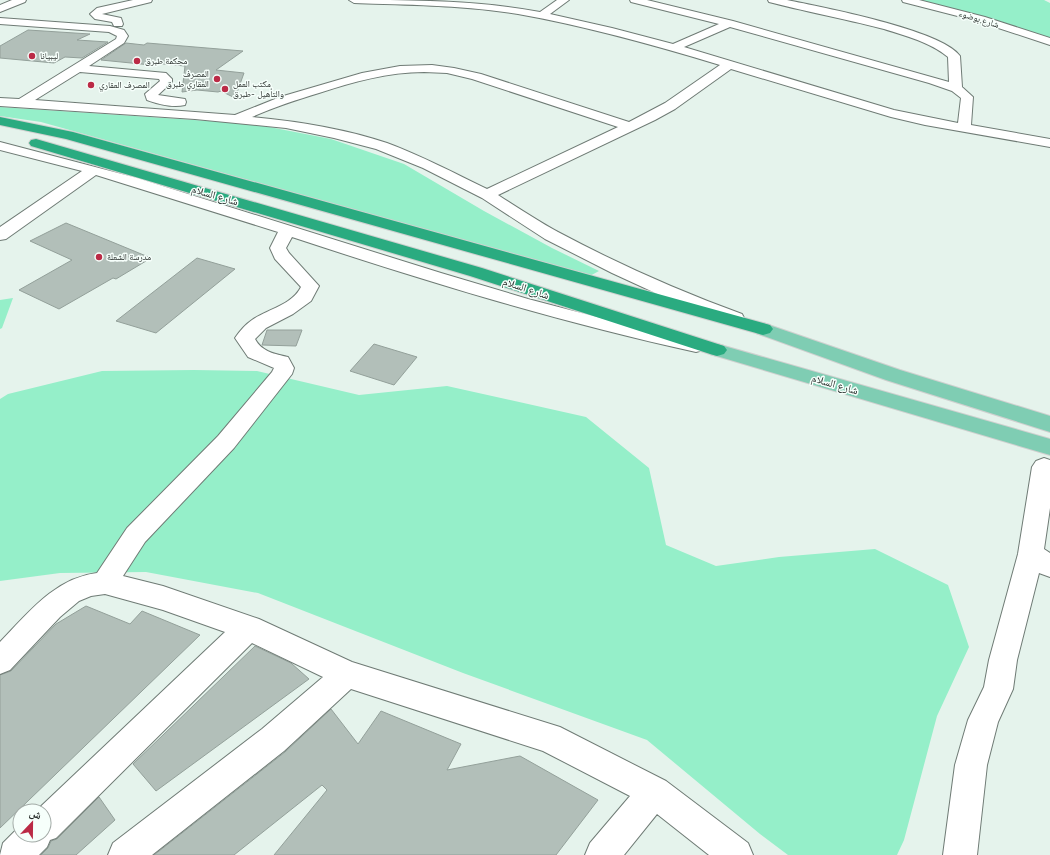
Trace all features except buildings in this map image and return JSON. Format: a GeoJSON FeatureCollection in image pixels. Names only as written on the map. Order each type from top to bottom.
{"type":"FeatureCollection","features":[{"type":"Feature","properties":{"kind":"highway","name":"شارع السلام"},"geometry":{"type":"LineString","coordinates":[[0,121],[68,135],[762,329]]}},
{"type":"Feature","properties":{"kind":"highway","name":"شارع السلام"},"geometry":{"type":"LineString","coordinates":[[0,134],[56,148],[476,272],[717,350]]}},
{"type":"Feature","properties":{"kind":"main road","name":"شارع السلام"},"geometry":{"type":"LineString","coordinates":[[762,329],[847,360],[1050,424]]}},
{"type":"Feature","properties":{"kind":"main road","name":"شارع السلام"},"geometry":{"type":"LineString","coordinates":[[717,350],[984,427],[1047,457]]}},
{"type":"Feature","properties":{"kind":"street"},"geometry":{"type":"LineString","coordinates":[[0,9],[21,0]]}},
{"type":"Feature","properties":{"kind":"street"},"geometry":{"type":"LineString","coordinates":[[110,29],[118,25],[117,20],[96,16],[94,14],[96,12],[147,0]]}},
{"type":"Feature","properties":{"kind":"street"},"geometry":{"type":"LineString","coordinates":[[354,0],[472,5],[541,16],[608,31],[673,48],[891,113],[1050,144]]}},
{"type":"Feature","properties":{"kind":"street"},"geometry":{"type":"LineString","coordinates":[[541,16],[564,0]]}},
{"type":"Feature","properties":{"kind":"street"},"geometry":{"type":"LineString","coordinates":[[635,0],[729,23],[926,78],[956,88],[967,97],[964,128]]}},
{"type":"Feature","properties":{"kind":"street"},"geometry":{"type":"LineString","coordinates":[[773,0],[907,32],[935,42],[948,49],[954,56],[956,88]]}},
{"type":"Feature","properties":{"kind":"street","name":"شارع بوضوء"},"geometry":{"type":"LineString","coordinates":[[907,0],[981,20],[1050,42]]}},
{"type":"Feature","properties":{"kind":"street"},"geometry":{"type":"LineString","coordinates":[[0,21],[110,29],[122,34],[122,38],[21,104]]}},
{"type":"Feature","properties":{"kind":"street"},"geometry":{"type":"LineString","coordinates":[[673,48],[729,23]]}},
{"type":"Feature","properties":{"kind":"street"},"geometry":{"type":"LineString","coordinates":[[487,195],[630,127],[670,106],[729,65]]}},
{"type":"Feature","properties":{"kind":"street"},"geometry":{"type":"LineString","coordinates":[[77,68],[162,76],[166,79],[166,82],[151,94],[151,97],[156,99],[259,109]]}},
{"type":"Feature","properties":{"kind":"street"},"geometry":{"type":"LineString","coordinates":[[237,119],[259,109],[309,92],[371,74],[397,69],[424,68],[456,72],[484,79],[630,127]]}},
{"type":"Feature","properties":{"kind":"street"},"geometry":{"type":"LineString","coordinates":[[0,102],[237,119],[286,124],[335,134],[381,146],[428,165],[487,195],[551,235],[618,269],[681,298],[762,329]]}},
{"type":"Feature","properties":{"kind":"street"},"geometry":{"type":"LineString","coordinates":[[0,146],[94,170],[181,196],[542,309],[633,332],[717,350]]}},
{"type":"Feature","properties":{"kind":"street"},"geometry":{"type":"LineString","coordinates":[[0,235],[94,170]]}},
{"type":"Feature","properties":{"kind":"street"},"geometry":{"type":"LineString","coordinates":[[105,583],[136,535],[226,442],[282,374],[284,368],[281,362],[255,354],[245,338],[259,324],[305,298],[310,286],[281,255],[278,248],[287,230]]}},
{"type":"Feature","properties":{"kind":"street"},"geometry":{"type":"LineString","coordinates":[[960,855],[971,764],[983,720],[998,690],[1003,660],[1041,560],[1047,457]]}},
{"type":"Feature","properties":{"kind":"street"},"geometry":{"type":"LineString","coordinates":[[4,653],[50,609],[70,593],[89,585],[105,583],[163,598],[248,628],[347,674],[549,738],[655,792],[736,855]]}},
{"type":"Feature","properties":{"kind":"street"},"geometry":{"type":"LineString","coordinates":[[52,818],[248,628]]}},
{"type":"Feature","properties":{"kind":"street"},"geometry":{"type":"LineString","coordinates":[[125,855],[273,740],[347,674]]}},
{"type":"Feature","properties":{"kind":"street"},"geometry":{"type":"LineString","coordinates":[[602,855],[655,792]]}},
{"type":"Feature","properties":{"kind":"street"},"geometry":{"type":"LineString","coordinates":[[15,855],[27,843]]}},
{"type":"Feature","properties":{"kind":"green space"},"geometry":{"type":"Polygon","coordinates":[[[908,0],[1044,0],[1050,3],[1050,40],[908,0]]]}},
{"type":"Feature","properties":{"kind":"green space"},"geometry":{"type":"Polygon","coordinates":[[[0,107],[254,124],[331,139],[404,164],[484,211],[552,248],[599,271],[586,278],[41,122],[0,116],[0,107]]]}},
{"type":"Feature","properties":{"kind":"green space"},"geometry":{"type":"Polygon","coordinates":[[[13,298],[2,328],[0,329],[0,300],[13,298]]]}},
{"type":"Feature","properties":{"kind":"green space"},"geometry":{"type":"Polygon","coordinates":[[[102,371],[257,371],[359,395],[447,386],[586,417],[649,468],[666,545],[716,566],[779,557],[875,549],[948,585],[969,647],[937,716],[904,840],[897,855],[788,855],[760,834],[647,740],[463,673],[258,593],[146,572],[60,573],[0,581],[0,399],[8,394],[102,371]]]}},
{"type":"Feature","properties":{"kind":"place","name":"ليبيانا"},"geometry":{"type":"Point","coordinates":[32,56]}},
{"type":"Feature","properties":{"kind":"place","name":"محكمة طبرق"},"geometry":{"type":"Point","coordinates":[137,61]}},
{"type":"Feature","properties":{"kind":"place","name":"المصرف العقاري طبرق"},"geometry":{"type":"Point","coordinates":[217,79]}},
{"type":"Feature","properties":{"kind":"place","name":"المصرف العقاري"},"geometry":{"type":"Point","coordinates":[91,85]}},
{"type":"Feature","properties":{"kind":"place","name":"مكتب العمل والتأهيل -طبرق"},"geometry":{"type":"Point","coordinates":[225,89]}},
{"type":"Feature","properties":{"kind":"place","name":"مدرسة الشعلة"},"geometry":{"type":"Point","coordinates":[99,257]}}]}
